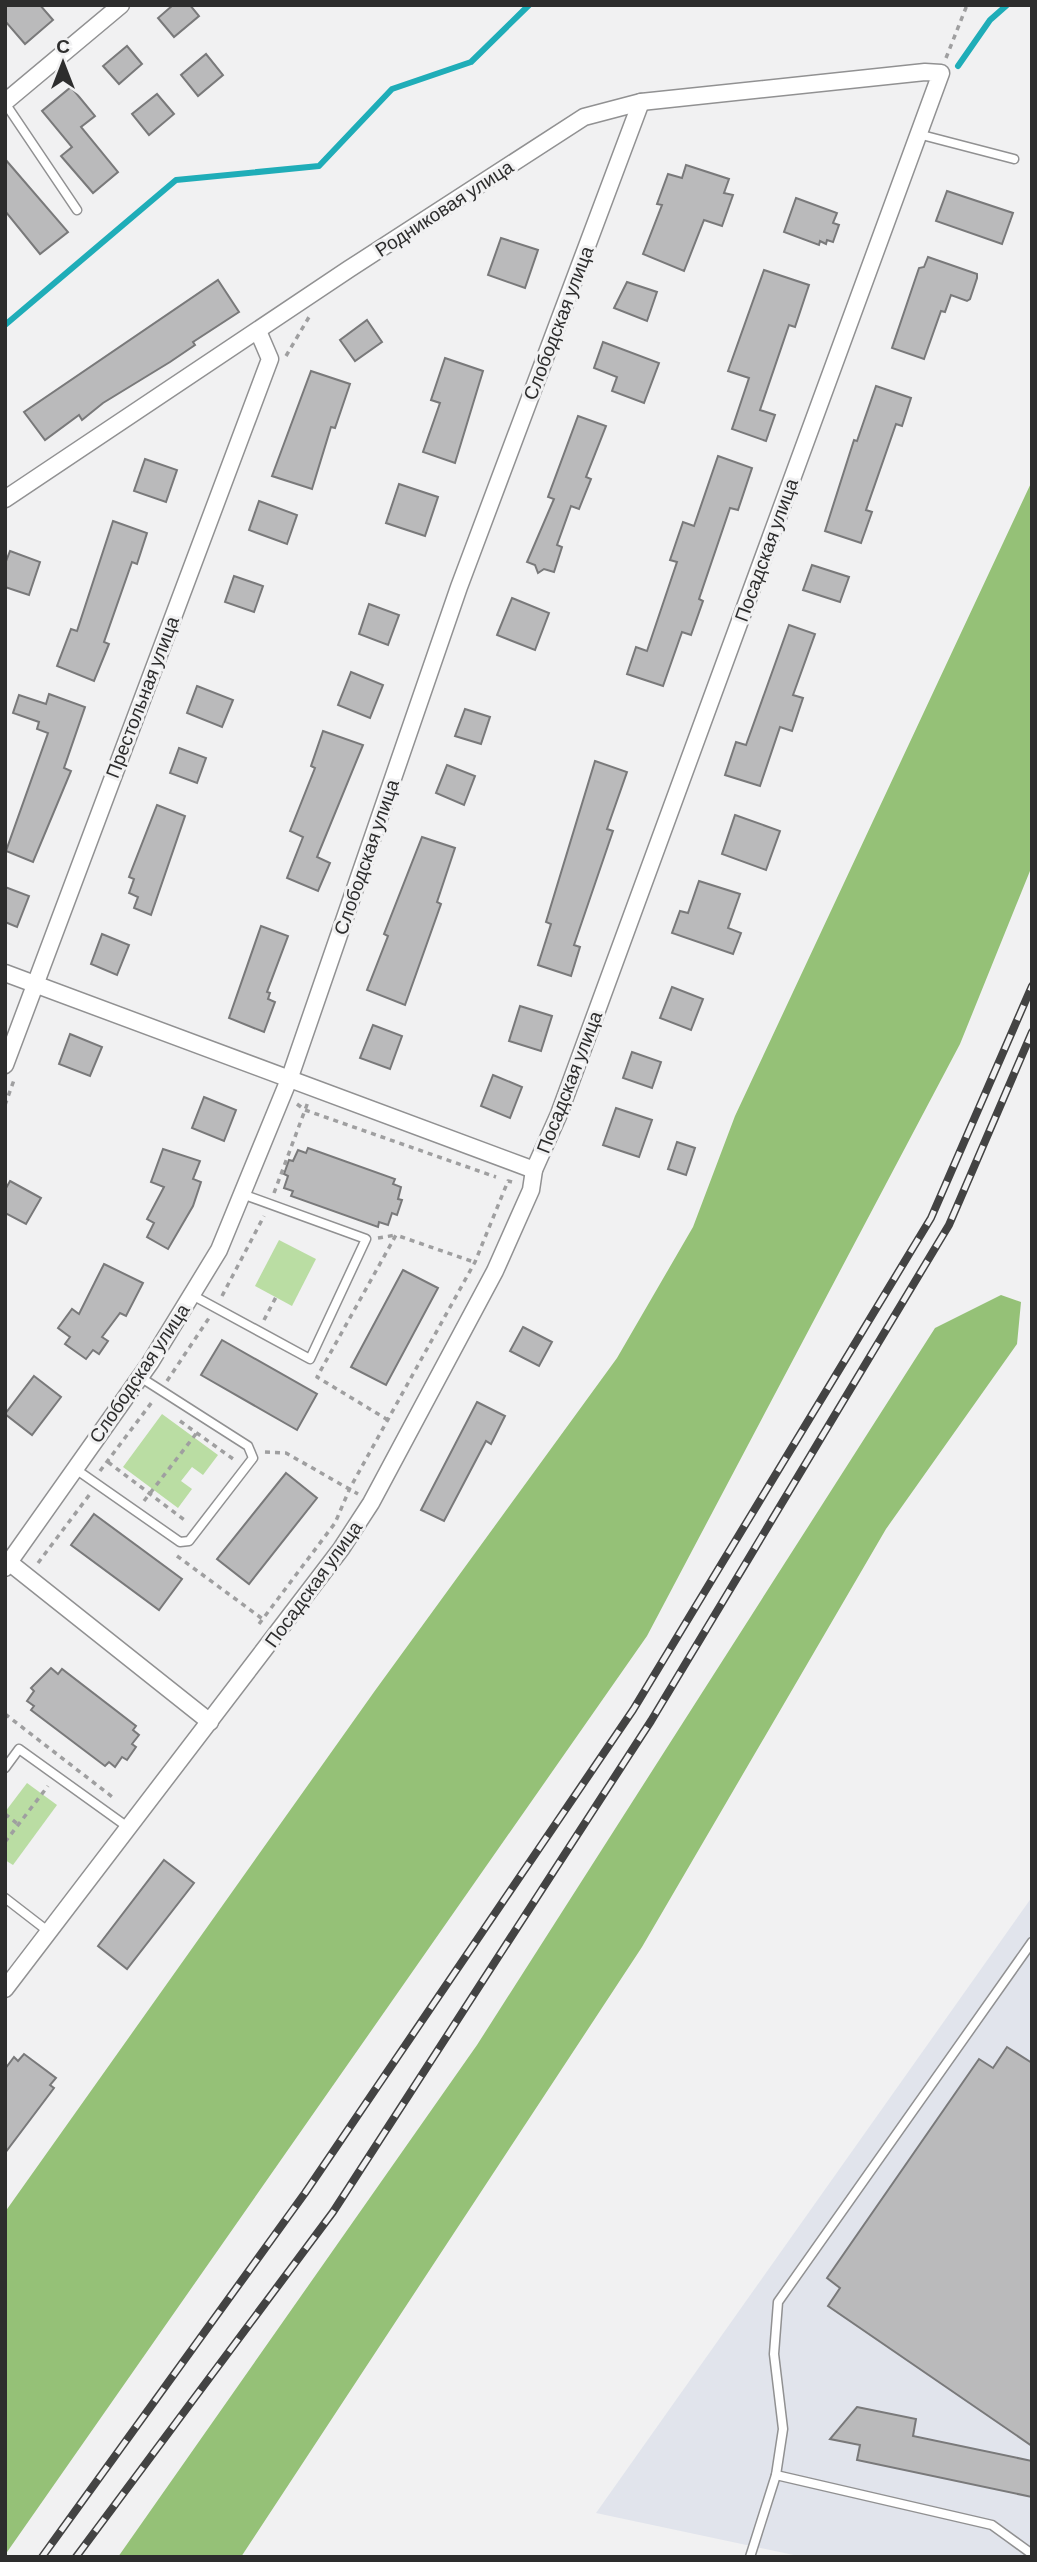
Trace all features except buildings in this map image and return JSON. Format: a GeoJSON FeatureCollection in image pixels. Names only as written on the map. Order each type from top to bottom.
{"type":"FeatureCollection","features":[{"type":"Feature","properties":{"kind":"street"},"geometry":{"type":"LineString","coordinates":[[5,102],[121,5]]}},
{"type":"Feature","properties":{"kind":"street","name":"Родниковая улица"},"geometry":{"type":"LineString","coordinates":[[5,499],[584,117],[641,102],[925,72],[941,73]]}},
{"type":"Feature","properties":{"kind":"street","name":"Посадская улица"},"geometry":{"type":"LineString","coordinates":[[5,1989],[341,1549],[410,1434],[495,1271],[531,1190],[534,1170],[559,1114],[941,73]]}},
{"type":"Feature","properties":{"kind":"street","name":"Слободская улица"},"geometry":{"type":"LineString","coordinates":[[7,1566],[140,1377],[219,1250],[290,1077],[459,587],[641,102]]}},
{"type":"Feature","properties":{"kind":"street","name":"Престольная улица"},"geometry":{"type":"LineString","coordinates":[[5,1065],[270,359],[258,331]]}},
{"type":"Feature","properties":{"kind":"street"},"geometry":{"type":"LineString","coordinates":[[5,973],[534,1170]]}},
{"type":"Feature","properties":{"kind":"street"},"geometry":{"type":"LineString","coordinates":[[7,1566],[210,1721]]}},
{"type":"Feature","properties":{"kind":"lane"},"geometry":{"type":"LineString","coordinates":[[5,102],[77,210]]}},
{"type":"Feature","properties":{"kind":"lane"},"geometry":{"type":"LineString","coordinates":[[919,134],[1014,159]]}},
{"type":"Feature","properties":{"kind":"lane"},"geometry":{"type":"LineString","coordinates":[[192,1294],[310,1360],[366,1239],[242,1194]]}},
{"type":"Feature","properties":{"kind":"lane"},"geometry":{"type":"LineString","coordinates":[[74,1468],[180,1542],[189,1541],[246,1468],[253,1458],[253,1451],[140,1377]]}},
{"type":"Feature","properties":{"kind":"lane"},"geometry":{"type":"LineString","coordinates":[[5,1769],[19,1749],[129,1828]]}},
{"type":"Feature","properties":{"kind":"lane"},"geometry":{"type":"LineString","coordinates":[[5,1898],[49,1932]]}},
{"type":"Feature","properties":{"kind":"lane"},"geometry":{"type":"LineString","coordinates":[[750,2557],[776,2475],[783,2429],[774,2354],[778,2302],[1032,1942]]}},
{"type":"Feature","properties":{"kind":"lane"},"geometry":{"type":"LineString","coordinates":[[776,2475],[992,2525],[1032,2554]]}},
{"type":"Feature","properties":{"kind":"path"},"geometry":{"type":"LineString","coordinates":[[941,73],[967,5]]}},
{"type":"Feature","properties":{"kind":"path"},"geometry":{"type":"LineString","coordinates":[[255,1629],[335,1523],[350,1488],[475,1262],[508,1181],[531,1190]]}},
{"type":"Feature","properties":{"kind":"path"},"geometry":{"type":"LineString","coordinates":[[396,1235],[317,1377],[410,1434]]}},
{"type":"Feature","properties":{"kind":"path"},"geometry":{"type":"LineString","coordinates":[[366,1239],[396,1235],[495,1271]]}},
{"type":"Feature","properties":{"kind":"path"},"geometry":{"type":"LineString","coordinates":[[258,1331],[276,1297]]}},
{"type":"Feature","properties":{"kind":"path"},"geometry":{"type":"LineString","coordinates":[[175,1417],[246,1468]]}},
{"type":"Feature","properties":{"kind":"path"},"geometry":{"type":"LineString","coordinates":[[135,1513],[207,1420]]}},
{"type":"Feature","properties":{"kind":"path"},"geometry":{"type":"LineString","coordinates":[[253,1451],[286,1452],[371,1503]]}},
{"type":"Feature","properties":{"kind":"path"},"geometry":{"type":"LineString","coordinates":[[108,1462],[198,1530]]}},
{"type":"Feature","properties":{"kind":"path"},"geometry":{"type":"LineString","coordinates":[[91,1493],[102,1501]]}},
{"type":"Feature","properties":{"kind":"path"},"geometry":{"type":"LineString","coordinates":[[166,1548],[279,1631]]}},
{"type":"Feature","properties":{"kind":"path"},"geometry":{"type":"LineString","coordinates":[[5,1714],[122,1804]]}},
{"type":"Feature","properties":{"kind":"path"},"geometry":{"type":"LineString","coordinates":[[5,1842],[66,1762]]}},
{"type":"Feature","properties":{"kind":"path"},"geometry":{"type":"LineString","coordinates":[[5,1814],[19,1825]]}},
{"type":"Feature","properties":{"kind":"shaded area"},"geometry":{"type":"Polygon","coordinates":[[[1032,1897],[1032,2557],[803,2557],[596,2513],[1032,1897]]]}},
{"type":"Feature","properties":{"kind":"green space"},"geometry":{"type":"Polygon","coordinates":[[[1032,481],[1032,866],[960,1044],[647,1636],[5,2555],[5,2212],[374,1692],[617,1358],[693,1227],[735,1116],[1032,481]]]}},
{"type":"Feature","properties":{"kind":"green space"},"geometry":{"type":"Polygon","coordinates":[[[279,1240],[316,1259],[292,1306],[255,1286],[279,1240]]]}},
{"type":"Feature","properties":{"kind":"green space"},"geometry":{"type":"Polygon","coordinates":[[[1001,1295],[1021,1302],[1017,1344],[886,1529],[642,1947],[241,2557],[118,2557],[477,2045],[935,1328],[1001,1295]]]}},
{"type":"Feature","properties":{"kind":"green space"},"geometry":{"type":"Polygon","coordinates":[[[162,1414],[218,1455],[203,1475],[192,1467],[181,1481],[192,1489],[178,1508],[123,1467],[162,1414]]]}},
{"type":"Feature","properties":{"kind":"green space"},"geometry":{"type":"Polygon","coordinates":[[[27,1783],[57,1805],[13,1865],[5,1860],[5,1812],[27,1783]]]}},
{"type":"Feature","properties":{"kind":"waterway"},"geometry":{"type":"LineString","coordinates":[[5,325],[176,180],[319,166],[392,89],[471,62],[529,5]]}},
{"type":"Feature","properties":{"kind":"waterway"},"geometry":{"type":"LineString","coordinates":[[958,66],[990,20],[1007,5]]}},
{"type":"Feature","properties":{"kind":"railway"},"geometry":{"type":"LineString","coordinates":[[42,2557],[305,2193],[633,1710],[931,1218],[1032,986]]}},
{"type":"Feature","properties":{"kind":"railway"},"geometry":{"type":"LineString","coordinates":[[76,2557],[333,2212],[651,1721],[949,1225],[1032,1032]]}}]}
